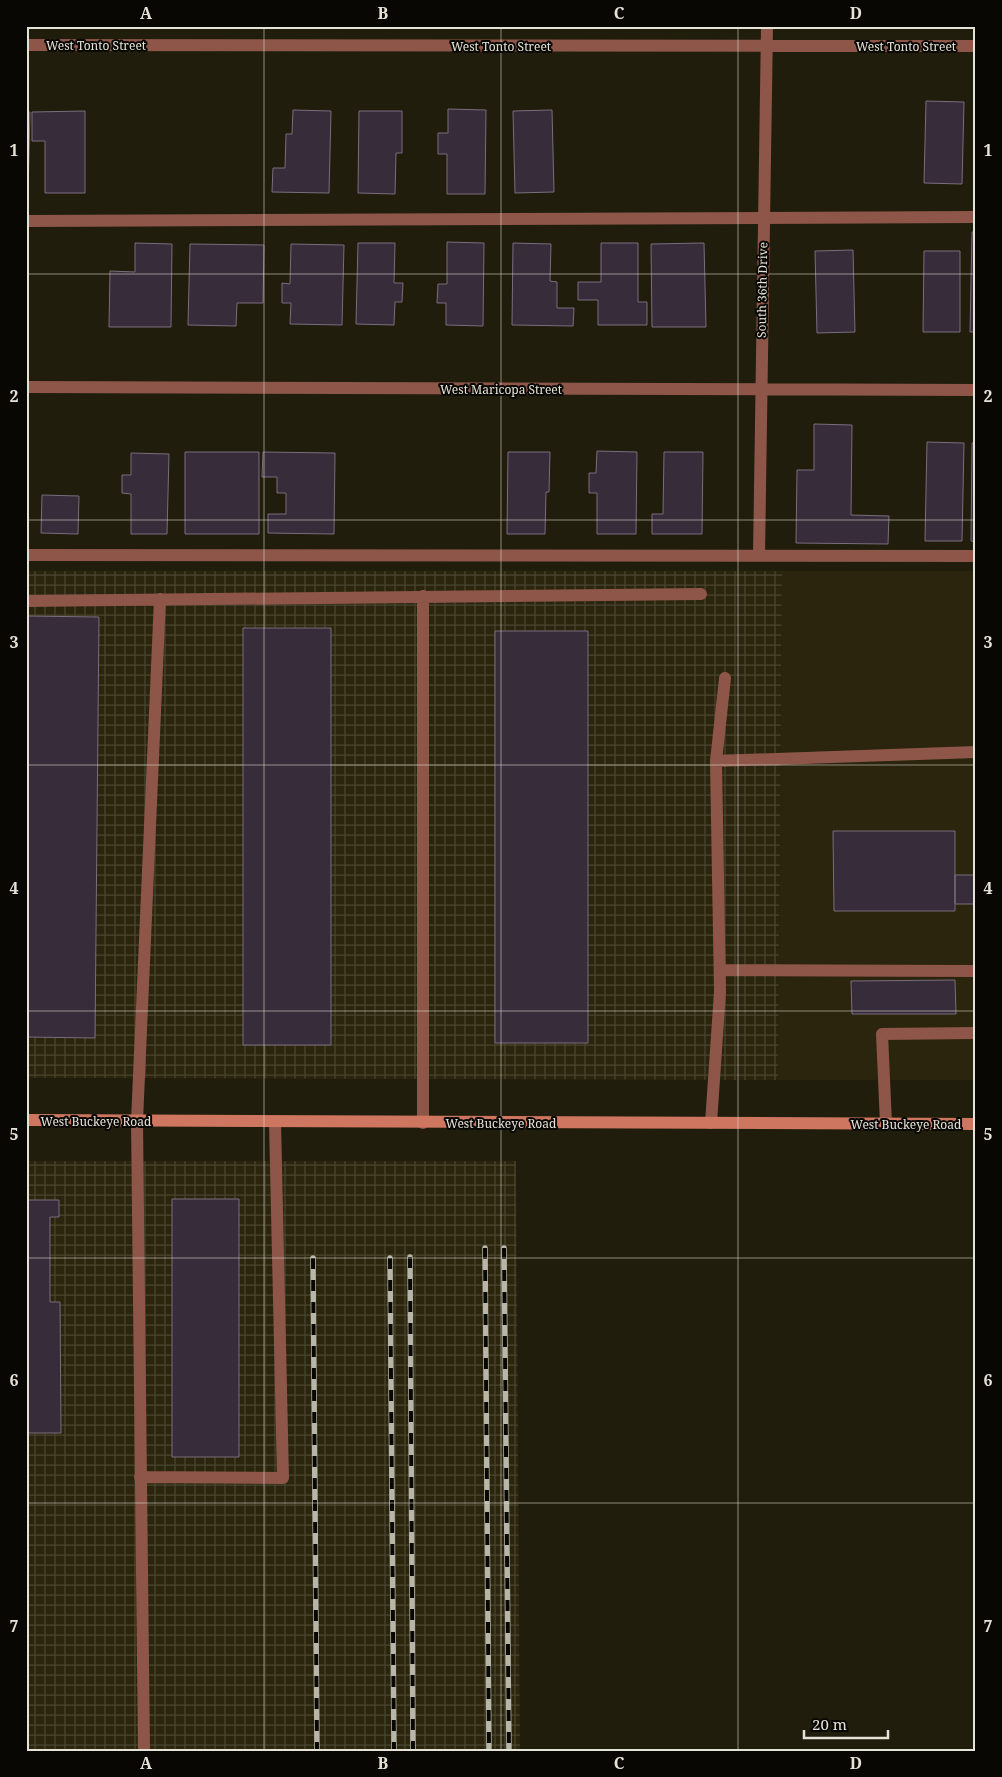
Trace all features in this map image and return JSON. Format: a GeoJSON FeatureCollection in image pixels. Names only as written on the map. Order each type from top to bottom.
{"type":"FeatureCollection","features":[{"type":"Feature","properties":{"kind":"main road","name":"West Buckeye Road"},"geometry":{"type":"LineString","coordinates":[[26,1120],[976,1124]]}},
{"type":"Feature","properties":{"kind":"street","name":"South 36th Drive"},"geometry":{"type":"LineString","coordinates":[[759,554],[767,26]]}},
{"type":"Feature","properties":{"kind":"street","name":"West Tonto Street"},"geometry":{"type":"LineString","coordinates":[[26,45],[976,46]]}},
{"type":"Feature","properties":{"kind":"street"},"geometry":{"type":"LineString","coordinates":[[26,221],[976,217]]}},
{"type":"Feature","properties":{"kind":"street","name":"West Maricopa Street"},"geometry":{"type":"LineString","coordinates":[[26,387],[976,390]]}},
{"type":"Feature","properties":{"kind":"street"},"geometry":{"type":"LineString","coordinates":[[26,554],[759,554],[976,556]]}},
{"type":"Feature","properties":{"kind":"street"},"geometry":{"type":"LineString","coordinates":[[26,600],[701,594]]}},
{"type":"Feature","properties":{"kind":"street"},"geometry":{"type":"LineString","coordinates":[[423,596],[423,1123]]}},
{"type":"Feature","properties":{"kind":"street"},"geometry":{"type":"LineString","coordinates":[[144,1751],[136,1121],[160,599]]}},
{"type":"Feature","properties":{"kind":"street"},"geometry":{"type":"LineString","coordinates":[[711,1123],[720,970],[716,761],[725,678]]}},
{"type":"Feature","properties":{"kind":"street"},"geometry":{"type":"LineString","coordinates":[[716,761],[976,752]]}},
{"type":"Feature","properties":{"kind":"street"},"geometry":{"type":"LineString","coordinates":[[720,970],[976,971]]}},
{"type":"Feature","properties":{"kind":"street"},"geometry":{"type":"LineString","coordinates":[[886,1124],[882,1034],[976,1033]]}},
{"type":"Feature","properties":{"kind":"street"},"geometry":{"type":"LineString","coordinates":[[140,1477],[283,1478],[275,1122]]}},
{"type":"Feature","properties":{"kind":"shaded area"},"geometry":{"type":"Polygon","coordinates":[[[26,571],[782,571],[778,1080],[26,1078],[26,571]]]}},
{"type":"Feature","properties":{"kind":"shaded area"},"geometry":{"type":"Polygon","coordinates":[[[782,571],[976,571],[976,1080],[778,1080],[782,571]]]}},
{"type":"Feature","properties":{"kind":"shaded area"},"geometry":{"type":"Polygon","coordinates":[[[26,1161],[516,1161],[520,1751],[26,1751],[26,1161]]]}},
{"type":"Feature","properties":{"kind":"building"},"geometry":{"type":"Polygon","coordinates":[[[926,101],[964,102],[962,184],[924,183],[926,101]]]}},
{"type":"Feature","properties":{"kind":"building"},"geometry":{"type":"Polygon","coordinates":[[[448,109],[486,110],[485,194],[447,194],[447,154],[438,154],[438,133],[448,133],[448,109]]]}},
{"type":"Feature","properties":{"kind":"building"},"geometry":{"type":"Polygon","coordinates":[[[293,110],[331,111],[329,193],[272,192],[273,168],[285,168],[286,134],[292,134],[293,110]]]}},
{"type":"Feature","properties":{"kind":"building"},"geometry":{"type":"Polygon","coordinates":[[[552,110],[554,192],[515,193],[513,111],[552,110]]]}},
{"type":"Feature","properties":{"kind":"building"},"geometry":{"type":"Polygon","coordinates":[[[85,111],[85,193],[45,193],[45,141],[32,141],[32,112],[85,111]]]}},
{"type":"Feature","properties":{"kind":"building"},"geometry":{"type":"Polygon","coordinates":[[[359,111],[402,111],[402,153],[396,153],[395,194],[358,193],[359,111]]]}},
{"type":"Feature","properties":{"kind":"building"},"geometry":{"type":"Polygon","coordinates":[[[26,112],[30,112],[28,194],[26,194],[26,112]]]}},
{"type":"Feature","properties":{"kind":"building"},"geometry":{"type":"Polygon","coordinates":[[[972,232],[976,232],[976,332],[970,332],[972,232]]]}},
{"type":"Feature","properties":{"kind":"building"},"geometry":{"type":"Polygon","coordinates":[[[447,242],[484,243],[483,326],[446,325],[446,303],[437,303],[438,284],[447,284],[447,242]]]}},
{"type":"Feature","properties":{"kind":"building"},"geometry":{"type":"Polygon","coordinates":[[[135,243],[172,244],[171,327],[109,327],[110,271],[135,272],[135,243]]]}},
{"type":"Feature","properties":{"kind":"building"},"geometry":{"type":"Polygon","coordinates":[[[358,243],[395,243],[394,283],[403,283],[402,302],[395,302],[394,325],[356,324],[358,243]]]}},
{"type":"Feature","properties":{"kind":"building"},"geometry":{"type":"Polygon","coordinates":[[[513,243],[551,244],[550,281],[557,282],[557,308],[574,308],[573,326],[512,325],[513,243]]]}},
{"type":"Feature","properties":{"kind":"building"},"geometry":{"type":"Polygon","coordinates":[[[601,243],[638,243],[638,302],[647,302],[647,325],[598,325],[598,300],[578,300],[578,282],[601,282],[601,243]]]}},
{"type":"Feature","properties":{"kind":"building"},"geometry":{"type":"Polygon","coordinates":[[[704,243],[706,327],[652,327],[651,244],[704,243]]]}},
{"type":"Feature","properties":{"kind":"building"},"geometry":{"type":"Polygon","coordinates":[[[190,244],[264,245],[263,303],[237,303],[236,326],[188,325],[190,244]]]}},
{"type":"Feature","properties":{"kind":"building"},"geometry":{"type":"Polygon","coordinates":[[[291,244],[344,245],[342,325],[290,324],[291,303],[282,303],[282,283],[290,284],[291,244]]]}},
{"type":"Feature","properties":{"kind":"building"},"geometry":{"type":"Polygon","coordinates":[[[853,250],[855,332],[817,333],[815,251],[853,250]]]}},
{"type":"Feature","properties":{"kind":"building"},"geometry":{"type":"Polygon","coordinates":[[[924,251],[960,251],[960,332],[923,332],[924,251]]]}},
{"type":"Feature","properties":{"kind":"building"},"geometry":{"type":"Polygon","coordinates":[[[814,424],[852,425],[851,515],[889,516],[888,544],[796,543],[797,470],[814,470],[814,424]]]}},
{"type":"Feature","properties":{"kind":"building"},"geometry":{"type":"Polygon","coordinates":[[[927,442],[964,443],[962,541],[925,541],[927,442]]]}},
{"type":"Feature","properties":{"kind":"building"},"geometry":{"type":"Polygon","coordinates":[[[972,443],[976,443],[976,542],[971,541],[972,443]]]}},
{"type":"Feature","properties":{"kind":"building"},"geometry":{"type":"Polygon","coordinates":[[[597,451],[637,452],[636,534],[597,534],[597,493],[589,493],[589,473],[596,473],[597,451]]]}},
{"type":"Feature","properties":{"kind":"building"},"geometry":{"type":"Polygon","coordinates":[[[185,452],[259,452],[259,534],[185,534],[185,452]]]}},
{"type":"Feature","properties":{"kind":"building"},"geometry":{"type":"Polygon","coordinates":[[[263,452],[335,453],[334,534],[268,533],[268,514],[286,514],[286,493],[277,493],[277,477],[262,477],[263,452]]]}},
{"type":"Feature","properties":{"kind":"building"},"geometry":{"type":"Polygon","coordinates":[[[508,452],[550,452],[549,492],[546,492],[545,534],[507,534],[508,452]]]}},
{"type":"Feature","properties":{"kind":"building"},"geometry":{"type":"Polygon","coordinates":[[[664,452],[703,452],[702,534],[652,534],[652,514],[663,514],[664,452]]]}},
{"type":"Feature","properties":{"kind":"building"},"geometry":{"type":"Polygon","coordinates":[[[131,453],[169,454],[167,534],[131,534],[131,494],[122,493],[122,475],[131,475],[131,453]]]}},
{"type":"Feature","properties":{"kind":"building"},"geometry":{"type":"Polygon","coordinates":[[[42,495],[79,496],[78,534],[41,533],[42,495]]]}},
{"type":"Feature","properties":{"kind":"building"},"geometry":{"type":"Polygon","coordinates":[[[26,616],[99,617],[95,1038],[26,1037],[26,616]]]}},
{"type":"Feature","properties":{"kind":"building"},"geometry":{"type":"Polygon","coordinates":[[[243,628],[331,628],[331,1045],[243,1045],[243,628]]]}},
{"type":"Feature","properties":{"kind":"building"},"geometry":{"type":"Polygon","coordinates":[[[495,631],[588,631],[588,1043],[495,1043],[495,631]]]}},
{"type":"Feature","properties":{"kind":"building"},"geometry":{"type":"Polygon","coordinates":[[[833,831],[955,831],[955,911],[834,911],[833,831]]]}},
{"type":"Feature","properties":{"kind":"building"},"geometry":{"type":"Polygon","coordinates":[[[955,875],[976,875],[976,904],[955,904],[955,875]]]}},
{"type":"Feature","properties":{"kind":"building"},"geometry":{"type":"Polygon","coordinates":[[[955,980],[956,1014],[852,1014],[851,981],[955,980]]]}},
{"type":"Feature","properties":{"kind":"building"},"geometry":{"type":"Polygon","coordinates":[[[172,1199],[239,1199],[239,1457],[172,1457],[172,1199]]]}},
{"type":"Feature","properties":{"kind":"building"},"geometry":{"type":"Polygon","coordinates":[[[26,1200],[59,1200],[59,1217],[50,1217],[50,1302],[60,1302],[61,1433],[26,1433],[26,1200]]]}},
{"type":"Feature","properties":{"kind":"railway"},"geometry":{"type":"LineString","coordinates":[[485,1248],[489,1751]]}},
{"type":"Feature","properties":{"kind":"railway"},"geometry":{"type":"LineString","coordinates":[[504,1248],[509,1751]]}},
{"type":"Feature","properties":{"kind":"railway"},"geometry":{"type":"LineString","coordinates":[[410,1257],[413,1751]]}},
{"type":"Feature","properties":{"kind":"railway"},"geometry":{"type":"LineString","coordinates":[[313,1258],[317,1751]]}},
{"type":"Feature","properties":{"kind":"railway"},"geometry":{"type":"LineString","coordinates":[[390,1258],[394,1751]]}}]}
